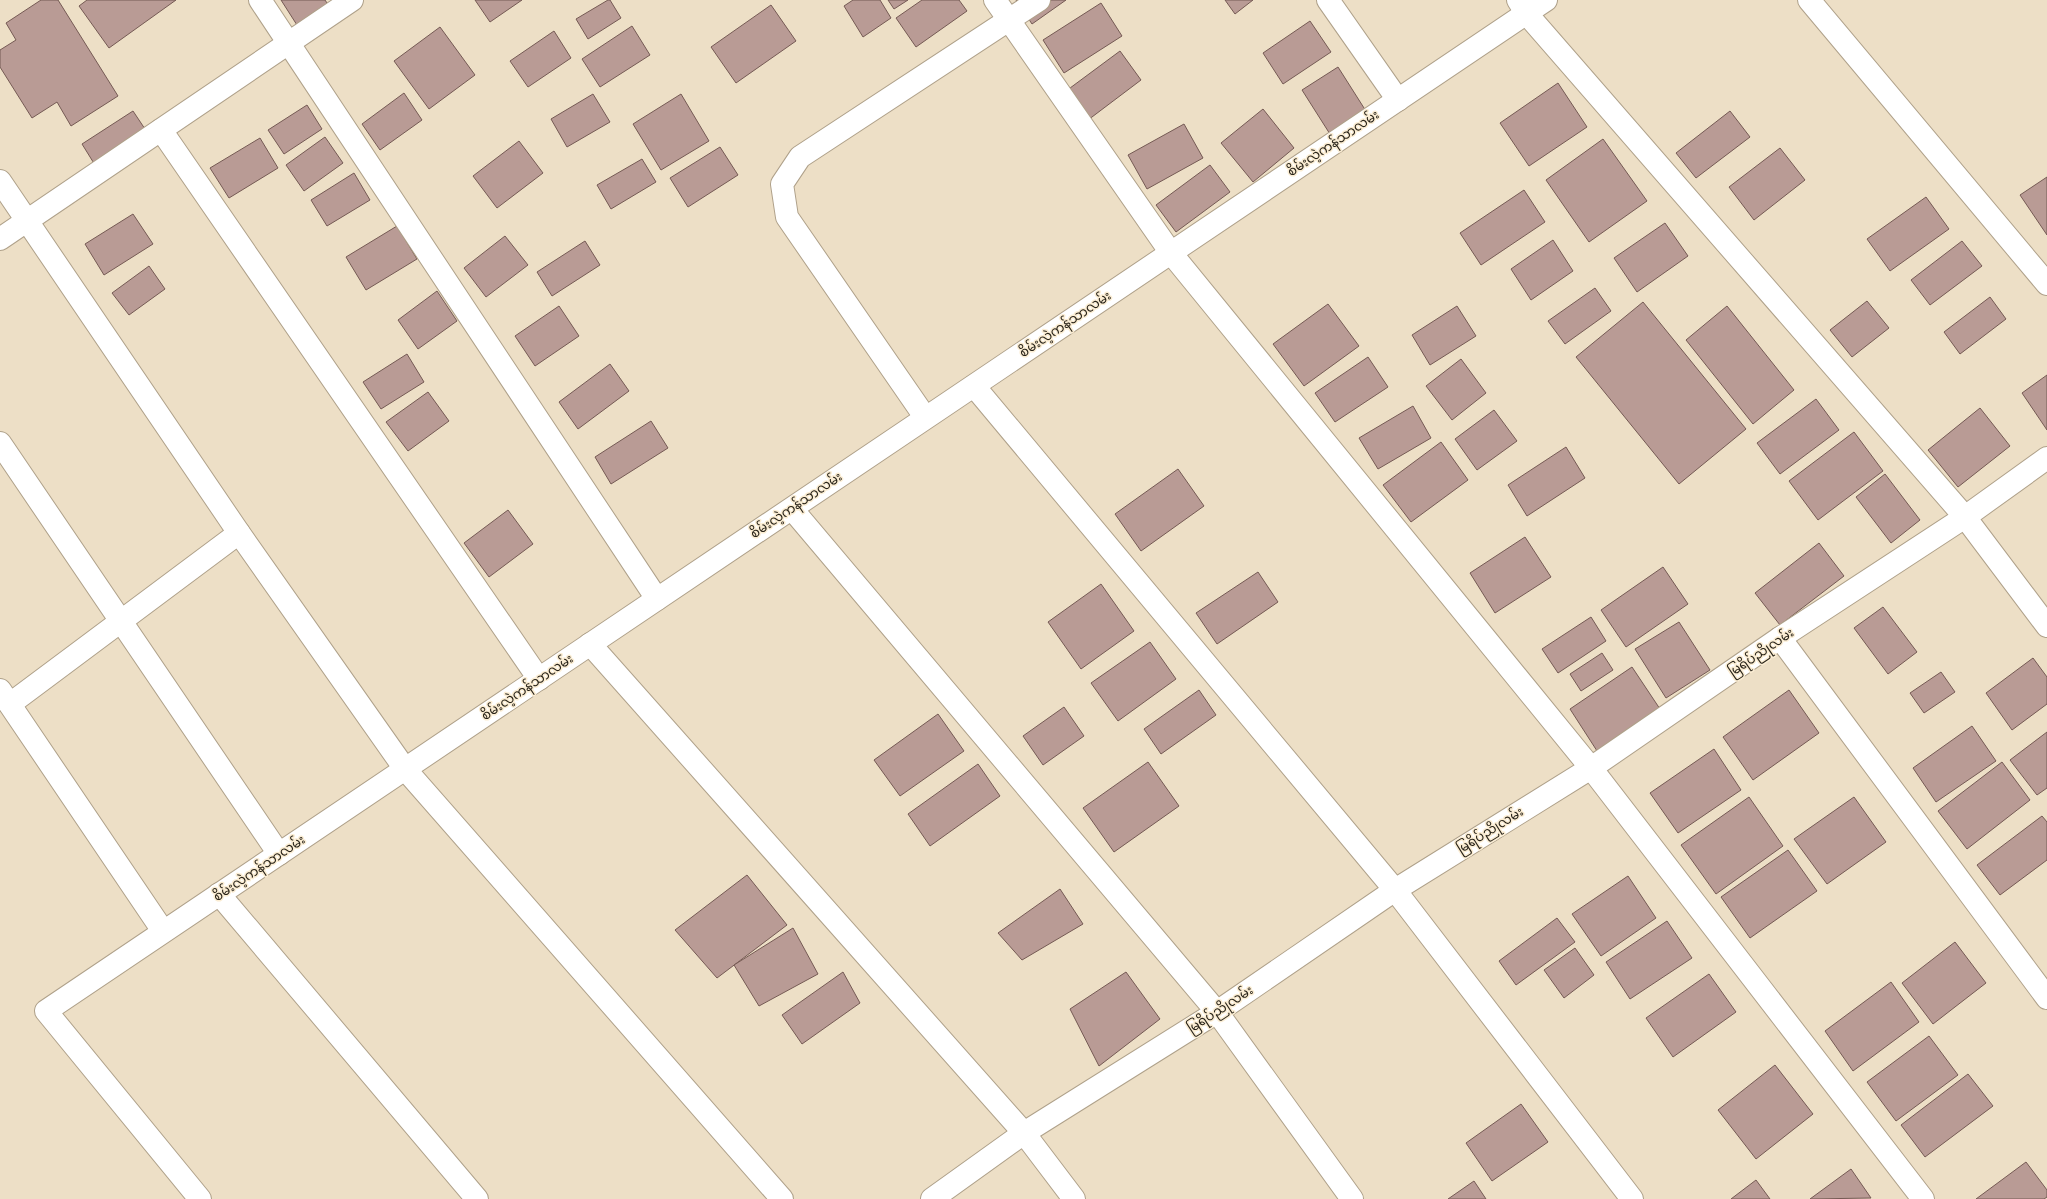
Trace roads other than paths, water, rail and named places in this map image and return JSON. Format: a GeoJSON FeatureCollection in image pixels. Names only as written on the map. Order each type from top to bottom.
{"type":"FeatureCollection","features":[{"type":"Feature","properties":{"kind":"street"},"geometry":{"type":"LineString","coordinates":[[260,0],[657,599]]}},
{"type":"Feature","properties":{"kind":"street"},"geometry":{"type":"LineString","coordinates":[[0,239],[352,0]]}},
{"type":"Feature","properties":{"kind":"street"},"geometry":{"type":"LineString","coordinates":[[995,0],[1171,253],[1591,768],[1923,1199]]}},
{"type":"Feature","properties":{"kind":"street"},"geometry":{"type":"LineString","coordinates":[[925,417],[787,217],[782,184],[800,157],[1039,0]]}},
{"type":"Feature","properties":{"kind":"street"},"geometry":{"type":"LineString","coordinates":[[1328,0],[1398,100]]}},
{"type":"Feature","properties":{"kind":"street","name":"စိမ်းလဲ့ကန်သာလမ်း"},"geometry":{"type":"LineString","coordinates":[[200,1199],[46,1011],[792,509],[925,417],[974,386],[1398,100],[1522,7],[1546,0]]}},
{"type":"Feature","properties":{"kind":"street"},"geometry":{"type":"LineString","coordinates":[[1809,0],[2047,284]]}},
{"type":"Feature","properties":{"kind":"street"},"geometry":{"type":"LineString","coordinates":[[1522,7],[1965,517],[2047,626]]}},
{"type":"Feature","properties":{"kind":"street"},"geometry":{"type":"LineString","coordinates":[[161,130],[539,679]]}},
{"type":"Feature","properties":{"kind":"street"},"geometry":{"type":"LineString","coordinates":[[0,181],[239,533],[405,769],[782,1199]]}},
{"type":"Feature","properties":{"kind":"street"},"geometry":{"type":"LineString","coordinates":[[974,386],[1395,890],[1632,1199]]}},
{"type":"Feature","properties":{"kind":"street"},"geometry":{"type":"LineString","coordinates":[[0,442],[279,854]]}},
{"type":"Feature","properties":{"kind":"street","name":"မြရိပ်ညိုလမ်း"},"geometry":{"type":"LineString","coordinates":[[932,1199],[1024,1133],[1217,1012],[1395,890],[1591,768],[1780,638],[1965,517],[2047,458]]}},
{"type":"Feature","properties":{"kind":"street"},"geometry":{"type":"LineString","coordinates":[[792,509],[1217,1012],[1352,1199]]}},
{"type":"Feature","properties":{"kind":"street"},"geometry":{"type":"LineString","coordinates":[[163,931],[5,697],[122,621],[239,533]]}},
{"type":"Feature","properties":{"kind":"street"},"geometry":{"type":"LineString","coordinates":[[1780,638],[2047,998]]}},
{"type":"Feature","properties":{"kind":"street"},"geometry":{"type":"LineString","coordinates":[[590,644],[1024,1133],[1074,1199]]}},
{"type":"Feature","properties":{"kind":"street"},"geometry":{"type":"LineString","coordinates":[[219,894],[477,1199]]}}]}
